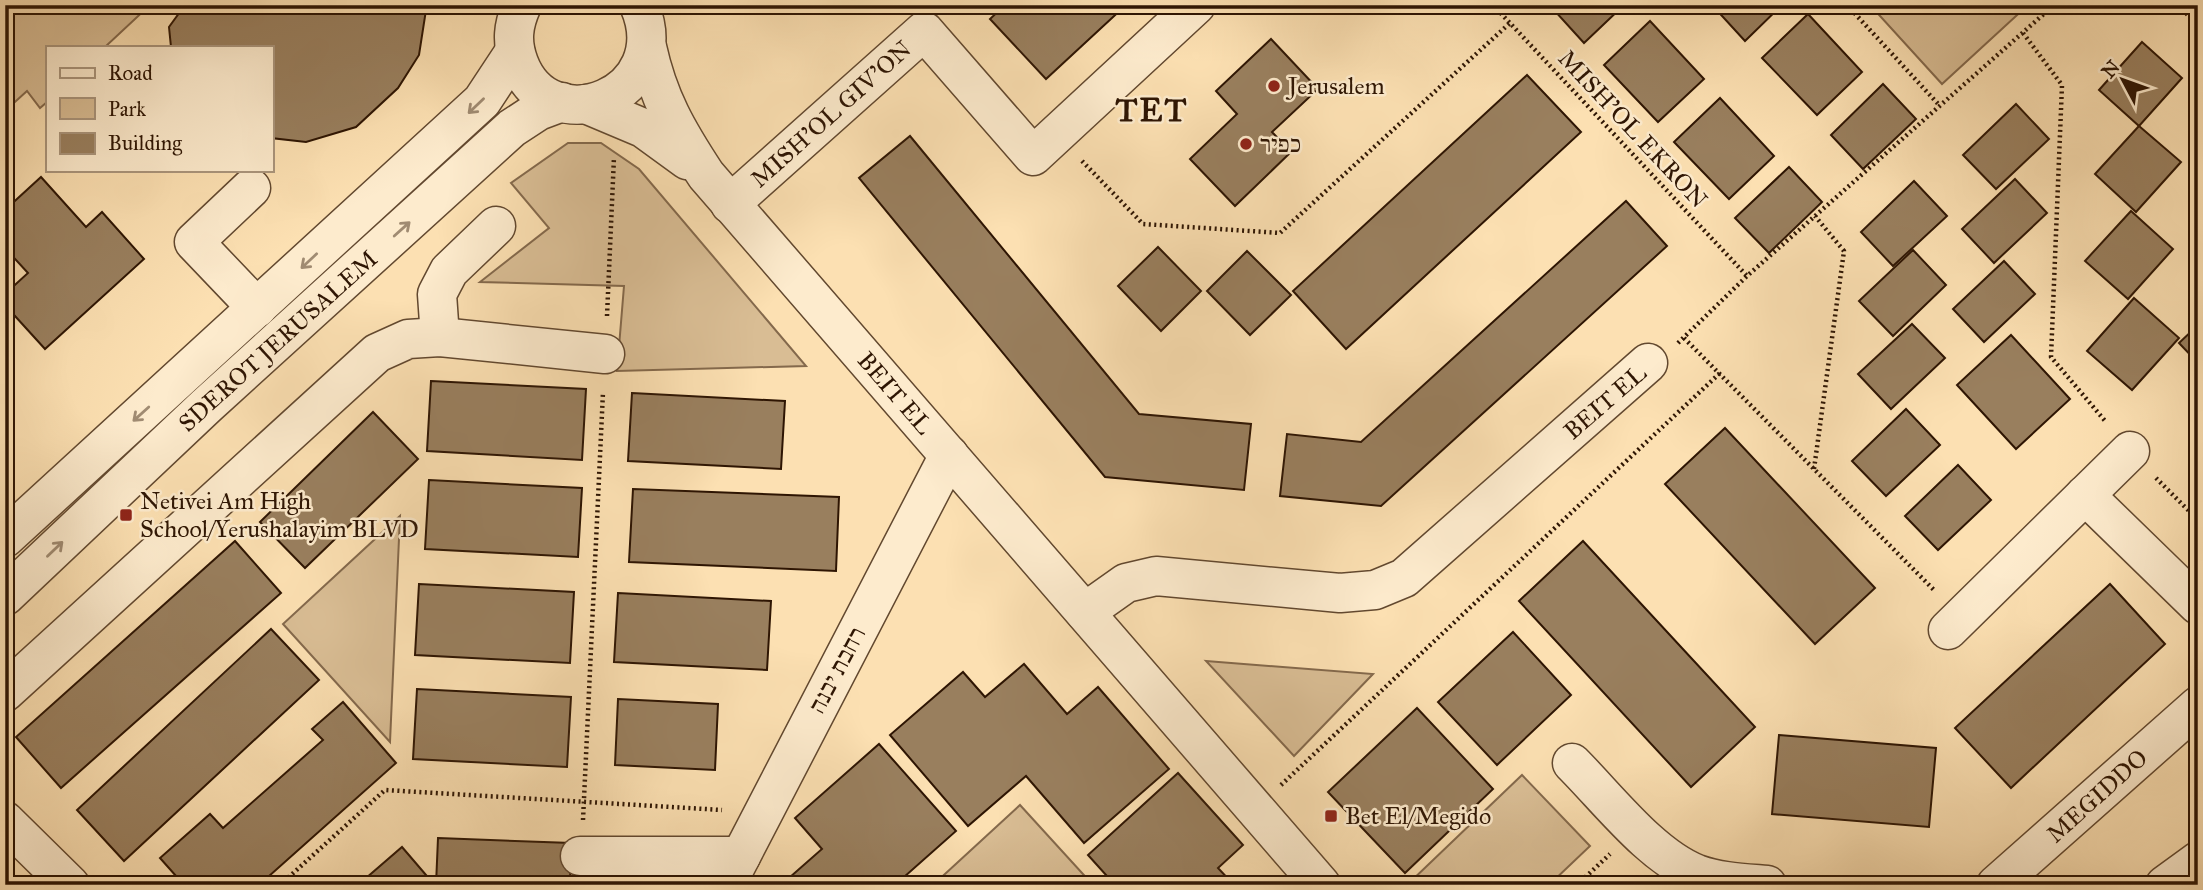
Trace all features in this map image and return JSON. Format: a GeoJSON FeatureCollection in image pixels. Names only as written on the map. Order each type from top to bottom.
{"type":"FeatureCollection","features":[{"type":"Feature","properties":{"kind":"street"},"geometry":{"type":"LineString","coordinates":[[514,51],[516,20],[522,5]]}},
{"type":"Feature","properties":{"kind":"street","name":"MISH'OL GIV'ON"},"geometry":{"type":"LineString","coordinates":[[730,204],[923,32],[1033,156],[1196,5]]}},
{"type":"Feature","properties":{"kind":"street","name":"BEIT EL"},"geometry":{"type":"LineString","coordinates":[[648,20],[654,82],[671,122],[706,175],[1321,885]]}},
{"type":"Feature","properties":{"kind":"street","name":"SDEROT JERUSALEM"},"geometry":{"type":"LineString","coordinates":[[5,596],[206,406],[512,128],[538,111],[588,107],[608,99],[626,86],[640,69],[648,20]]}},
{"type":"Feature","properties":{"kind":"street","name":"BEIT EL"},"geometry":{"type":"LineString","coordinates":[[514,51],[531,83],[545,95],[588,107],[643,128],[706,175]]}},
{"type":"Feature","properties":{"kind":"street","name":"SDEROT JERUSALEM"},"geometry":{"type":"LineString","coordinates":[[5,538],[482,101],[514,51]]}},
{"type":"Feature","properties":{"kind":"street"},"geometry":{"type":"LineString","coordinates":[[251,188],[194,242],[257,308]]}},
{"type":"Feature","properties":{"kind":"street"},"geometry":{"type":"LineString","coordinates":[[440,337],[437,293],[449,271],[496,226]]}},
{"type":"Feature","properties":{"kind":"street"},"geometry":{"type":"LineString","coordinates":[[5,692],[377,353],[408,339],[440,337],[605,354]]}},
{"type":"Feature","properties":{"kind":"street","name":"BEIT EL"},"geometry":{"type":"LineString","coordinates":[[1085,612],[1126,583],[1156,576],[1340,593],[1376,590],[1404,578],[1648,363]]}},
{"type":"Feature","properties":{"kind":"street"},"geometry":{"type":"LineString","coordinates":[[1954,623],[2130,451]]}},
{"type":"Feature","properties":{"kind":"street","name":"רחבת יבנה"},"geometry":{"type":"LineString","coordinates":[[733,870],[949,455]]}},
{"type":"Feature","properties":{"kind":"street"},"geometry":{"type":"LineString","coordinates":[[2085,495],[2198,605]]}},
{"type":"Feature","properties":{"kind":"street","name":"MEGIDDO"},"geometry":{"type":"LineString","coordinates":[[1996,885],[2198,706]]}},
{"type":"Feature","properties":{"kind":"street"},"geometry":{"type":"LineString","coordinates":[[1572,764],[1667,858],[1698,874],[1728,882],[1767,885]]}},
{"type":"Feature","properties":{"kind":"street"},"geometry":{"type":"LineString","coordinates":[[5,821],[70,885]]}},
{"type":"Feature","properties":{"kind":"street"},"geometry":{"type":"LineString","coordinates":[[580,856],[733,870]]}},
{"type":"Feature","properties":{"kind":"street"},"geometry":{"type":"LineString","coordinates":[[2165,885],[2198,861]]}},
{"type":"Feature","properties":{"kind":"path","name":"MISH'OL EKRON"},"geometry":{"type":"LineString","coordinates":[[1493,5],[1747,276]]}},
{"type":"Feature","properties":{"kind":"path"},"geometry":{"type":"LineString","coordinates":[[1847,5],[1940,106]]}},
{"type":"Feature","properties":{"kind":"path","name":"BEIT EL"},"geometry":{"type":"LineString","coordinates":[[1648,363],[1684,338],[1747,276],[2054,5]]}},
{"type":"Feature","properties":{"kind":"path"},"geometry":{"type":"LineString","coordinates":[[2179,5],[2198,27]]}},
{"type":"Feature","properties":{"kind":"path"},"geometry":{"type":"LineString","coordinates":[[1057,135],[1143,224],[1280,233],[1510,23]]}},
{"type":"Feature","properties":{"kind":"path"},"geometry":{"type":"LineString","coordinates":[[2023,33],[2062,85],[2051,357],[2130,451],[2198,520]]}},
{"type":"Feature","properties":{"kind":"path"},"geometry":{"type":"LineString","coordinates":[[2198,90],[2198,121]]}},
{"type":"Feature","properties":{"kind":"path"},"geometry":{"type":"LineString","coordinates":[[580,856],[605,354],[588,107]]}},
{"type":"Feature","properties":{"kind":"path"},"geometry":{"type":"LineString","coordinates":[[1814,469],[1844,251],[1815,216]]}},
{"type":"Feature","properties":{"kind":"path"},"geometry":{"type":"LineString","coordinates":[[1684,338],[1814,469],[1954,623]]}},
{"type":"Feature","properties":{"kind":"path"},"geometry":{"type":"LineString","coordinates":[[1256,809],[1720,373]]}},
{"type":"Feature","properties":{"kind":"path"},"geometry":{"type":"LineString","coordinates":[[281,885],[386,790],[762,812]]}},
{"type":"Feature","properties":{"kind":"green space"},"geometry":{"type":"Polygon","coordinates":[[[5,5],[150,5],[106,46],[46,46],[46,103],[40,108],[27,91],[5,111],[5,5]]]}},
{"type":"Feature","properties":{"kind":"green space"},"geometry":{"type":"Polygon","coordinates":[[[1870,5],[2028,5],[1942,84],[1870,5]]]}},
{"type":"Feature","properties":{"kind":"green space"},"geometry":{"type":"Polygon","coordinates":[[[568,143],[601,143],[639,169],[806,366],[617,371],[624,286],[480,282],[549,228],[511,183],[568,143]]]}},
{"type":"Feature","properties":{"kind":"green space"},"geometry":{"type":"Polygon","coordinates":[[[400,516],[390,742],[283,624],[400,516]]]}},
{"type":"Feature","properties":{"kind":"green space"},"geometry":{"type":"Polygon","coordinates":[[[1206,661],[1373,674],[1294,756],[1206,661]]]}},
{"type":"Feature","properties":{"kind":"green space"},"geometry":{"type":"Polygon","coordinates":[[[1522,775],[1590,846],[1549,885],[1407,885],[1522,775]]]}},
{"type":"Feature","properties":{"kind":"green space"},"geometry":{"type":"Polygon","coordinates":[[[1020,805],[1093,885],[933,885],[1020,805]]]}},
{"type":"Feature","properties":{"kind":"building"},"geometry":{"type":"Polygon","coordinates":[[[185,5],[426,5],[419,55],[398,88],[356,127],[306,142],[273,138],[273,46],[171,46],[169,27],[185,5]]]}},
{"type":"Feature","properties":{"kind":"building"},"geometry":{"type":"Polygon","coordinates":[[[1005,5],[1126,5],[1046,79],[990,19],[1005,5]]]}},
{"type":"Feature","properties":{"kind":"building"},"geometry":{"type":"Polygon","coordinates":[[[1556,5],[1624,5],[1584,43],[1553,9],[1556,5]]]}},
{"type":"Feature","properties":{"kind":"building"},"geometry":{"type":"Polygon","coordinates":[[[1712,5],[1782,5],[1745,41],[1712,5]]]}},
{"type":"Feature","properties":{"kind":"building"},"geometry":{"type":"Polygon","coordinates":[[[1808,14],[1862,72],[1817,115],[1762,58],[1808,14]]]}},
{"type":"Feature","properties":{"kind":"building"},"geometry":{"type":"Polygon","coordinates":[[[1650,21],[1704,79],[1658,122],[1604,65],[1650,21]]]}},
{"type":"Feature","properties":{"kind":"building"},"geometry":{"type":"Polygon","coordinates":[[[1271,39],[1318,89],[1272,132],[1291,152],[1235,206],[1190,159],[1237,114],[1216,91],[1271,39]]]}},
{"type":"Feature","properties":{"kind":"building"},"geometry":{"type":"Polygon","coordinates":[[[2142,42],[2182,78],[2139,126],[2099,90],[2142,42]]]}},
{"type":"Feature","properties":{"kind":"building"},"geometry":{"type":"Polygon","coordinates":[[[1527,75],[1581,132],[1346,349],[1293,291],[1527,75]]]}},
{"type":"Feature","properties":{"kind":"building"},"geometry":{"type":"Polygon","coordinates":[[[1883,84],[1916,119],[1863,169],[1831,135],[1883,84]]]}},
{"type":"Feature","properties":{"kind":"building"},"geometry":{"type":"Polygon","coordinates":[[[1720,98],[1774,156],[1729,199],[1674,142],[1720,98]]]}},
{"type":"Feature","properties":{"kind":"building"},"geometry":{"type":"Polygon","coordinates":[[[2016,104],[2049,139],[1996,189],[1963,155],[2016,104]]]}},
{"type":"Feature","properties":{"kind":"building"},"geometry":{"type":"Polygon","coordinates":[[[2139,126],[2181,162],[2136,212],[2095,174],[2139,126]]]}},
{"type":"Feature","properties":{"kind":"building"},"geometry":{"type":"Polygon","coordinates":[[[910,136],[1139,414],[1251,424],[1244,490],[1105,477],[859,178],[910,136]]]}},
{"type":"Feature","properties":{"kind":"building"},"geometry":{"type":"Polygon","coordinates":[[[1789,167],[1822,202],[1769,253],[1735,218],[1789,167]]]}},
{"type":"Feature","properties":{"kind":"building"},"geometry":{"type":"Polygon","coordinates":[[[41,177],[86,227],[102,212],[144,259],[45,349],[5,305],[5,294],[28,273],[5,248],[5,210],[41,177]]]}},
{"type":"Feature","properties":{"kind":"building"},"geometry":{"type":"Polygon","coordinates":[[[2015,179],[2047,213],[1994,263],[1962,229],[2015,179]]]}},
{"type":"Feature","properties":{"kind":"building"},"geometry":{"type":"Polygon","coordinates":[[[1914,181],[1947,216],[1893,266],[1861,232],[1914,181]]]}},
{"type":"Feature","properties":{"kind":"building"},"geometry":{"type":"Polygon","coordinates":[[[1626,201],[1667,246],[1381,506],[1280,496],[1287,434],[1361,442],[1626,201]]]}},
{"type":"Feature","properties":{"kind":"building"},"geometry":{"type":"Polygon","coordinates":[[[2131,211],[2173,249],[2128,299],[2085,261],[2131,211]]]}},
{"type":"Feature","properties":{"kind":"building"},"geometry":{"type":"Polygon","coordinates":[[[1158,247],[1201,291],[1161,331],[1118,286],[1158,247]]]}},
{"type":"Feature","properties":{"kind":"building"},"geometry":{"type":"Polygon","coordinates":[[[1913,250],[1946,285],[1893,336],[1859,301],[1913,250]]]}},
{"type":"Feature","properties":{"kind":"building"},"geometry":{"type":"Polygon","coordinates":[[[1247,251],[1291,295],[1250,335],[1207,291],[1247,251]]]}},
{"type":"Feature","properties":{"kind":"building"},"geometry":{"type":"Polygon","coordinates":[[[2004,261],[2035,294],[1984,342],[1953,309],[2004,261]]]}},
{"type":"Feature","properties":{"kind":"building"},"geometry":{"type":"Polygon","coordinates":[[[2134,298],[2179,338],[2132,390],[2087,351],[2134,298]]]}},
{"type":"Feature","properties":{"kind":"building"},"geometry":{"type":"Polygon","coordinates":[[[1912,324],[1945,358],[1891,409],[1858,374],[1912,324]]]}},
{"type":"Feature","properties":{"kind":"building"},"geometry":{"type":"Polygon","coordinates":[[[2198,325],[2198,363],[2179,343],[2198,325]]]}},
{"type":"Feature","properties":{"kind":"building"},"geometry":{"type":"Polygon","coordinates":[[[2011,335],[2070,399],[2016,449],[1957,385],[2011,335]]]}},
{"type":"Feature","properties":{"kind":"building"},"geometry":{"type":"Polygon","coordinates":[[[431,381],[586,389],[582,460],[427,451],[431,381]]]}},
{"type":"Feature","properties":{"kind":"building"},"geometry":{"type":"Polygon","coordinates":[[[632,393],[785,401],[781,469],[628,461],[632,393]]]}},
{"type":"Feature","properties":{"kind":"building"},"geometry":{"type":"Polygon","coordinates":[[[1906,409],[1940,445],[1886,496],[1852,461],[1906,409]]]}},
{"type":"Feature","properties":{"kind":"building"},"geometry":{"type":"Polygon","coordinates":[[[373,412],[418,459],[305,568],[260,522],[373,412]]]}},
{"type":"Feature","properties":{"kind":"building"},"geometry":{"type":"Polygon","coordinates":[[[1725,428],[1875,588],[1815,644],[1665,484],[1725,428]]]}},
{"type":"Feature","properties":{"kind":"building"},"geometry":{"type":"Polygon","coordinates":[[[1958,465],[1991,500],[1938,550],[1905,516],[1958,465]]]}},
{"type":"Feature","properties":{"kind":"building"},"geometry":{"type":"Polygon","coordinates":[[[429,480],[582,488],[578,557],[425,549],[429,480]]]}},
{"type":"Feature","properties":{"kind":"building"},"geometry":{"type":"Polygon","coordinates":[[[633,489],[839,497],[836,571],[629,562],[633,489]]]}},
{"type":"Feature","properties":{"kind":"building"},"geometry":{"type":"Polygon","coordinates":[[[235,541],[281,593],[61,788],[16,737],[235,541]]]}},
{"type":"Feature","properties":{"kind":"building"},"geometry":{"type":"Polygon","coordinates":[[[1583,541],[1755,727],[1691,787],[1519,601],[1583,541]]]}},
{"type":"Feature","properties":{"kind":"building"},"geometry":{"type":"Polygon","coordinates":[[[419,584],[574,592],[570,663],[415,655],[419,584]]]}},
{"type":"Feature","properties":{"kind":"building"},"geometry":{"type":"Polygon","coordinates":[[[2110,584],[2165,644],[2011,788],[1955,728],[2110,584]]]}},
{"type":"Feature","properties":{"kind":"building"},"geometry":{"type":"Polygon","coordinates":[[[618,593],[771,601],[767,670],[614,662],[618,593]]]}},
{"type":"Feature","properties":{"kind":"building"},"geometry":{"type":"Polygon","coordinates":[[[271,629],[319,680],[124,861],[77,810],[271,629]]]}},
{"type":"Feature","properties":{"kind":"building"},"geometry":{"type":"Polygon","coordinates":[[[1513,632],[1571,695],[1497,765],[1438,702],[1513,632]]]}},
{"type":"Feature","properties":{"kind":"building"},"geometry":{"type":"Polygon","coordinates":[[[1024,664],[1067,714],[1098,687],[1169,769],[1084,843],[1026,776],[968,826],[890,735],[963,672],[985,697],[1024,664]]]}},
{"type":"Feature","properties":{"kind":"building"},"geometry":{"type":"Polygon","coordinates":[[[417,689],[571,697],[567,767],[413,759],[417,689]]]}},
{"type":"Feature","properties":{"kind":"building"},"geometry":{"type":"Polygon","coordinates":[[[618,699],[718,704],[715,770],[615,765],[618,699]]]}},
{"type":"Feature","properties":{"kind":"building"},"geometry":{"type":"Polygon","coordinates":[[[343,702],[396,763],[259,885],[184,885],[160,858],[210,814],[223,828],[323,740],[312,729],[343,702]]]}},
{"type":"Feature","properties":{"kind":"building"},"geometry":{"type":"Polygon","coordinates":[[[1417,708],[1493,789],[1405,873],[1328,792],[1417,708]]]}},
{"type":"Feature","properties":{"kind":"building"},"geometry":{"type":"Polygon","coordinates":[[[1779,735],[1936,748],[1929,827],[1772,814],[1779,735]]]}},
{"type":"Feature","properties":{"kind":"building"},"geometry":{"type":"Polygon","coordinates":[[[879,744],[956,831],[895,885],[781,885],[822,849],[795,818],[879,744]]]}},
{"type":"Feature","properties":{"kind":"building"},"geometry":{"type":"Polygon","coordinates":[[[1178,773],[1243,845],[1218,868],[1234,885],[1115,885],[1088,855],[1178,773]]]}},
{"type":"Feature","properties":{"kind":"building"},"geometry":{"type":"Polygon","coordinates":[[[438,838],[571,843],[570,885],[436,885],[438,838]]]}},
{"type":"Feature","properties":{"kind":"building"},"geometry":{"type":"Polygon","coordinates":[[[402,847],[426,875],[415,885],[358,885],[402,847]]]}},
{"type":"Feature","properties":{"kind":"place","name":"Jerusalem"},"geometry":{"type":"Point","coordinates":[1274,86]}},
{"type":"Feature","properties":{"kind":"place","name":"כפיר"},"geometry":{"type":"Point","coordinates":[1246,144]}},
{"type":"Feature","properties":{"kind":"place","name":"Netivei Am High School/Yerushalayim BLVD"},"geometry":{"type":"Point","coordinates":[126,515]}},
{"type":"Feature","properties":{"kind":"place","name":"Bet El/Megido"},"geometry":{"type":"Point","coordinates":[1331,816]}},
{"type":"Feature","properties":{"kind":"district","name":"TET"},"geometry":{"type":"Point","coordinates":[1152,110]}}]}
